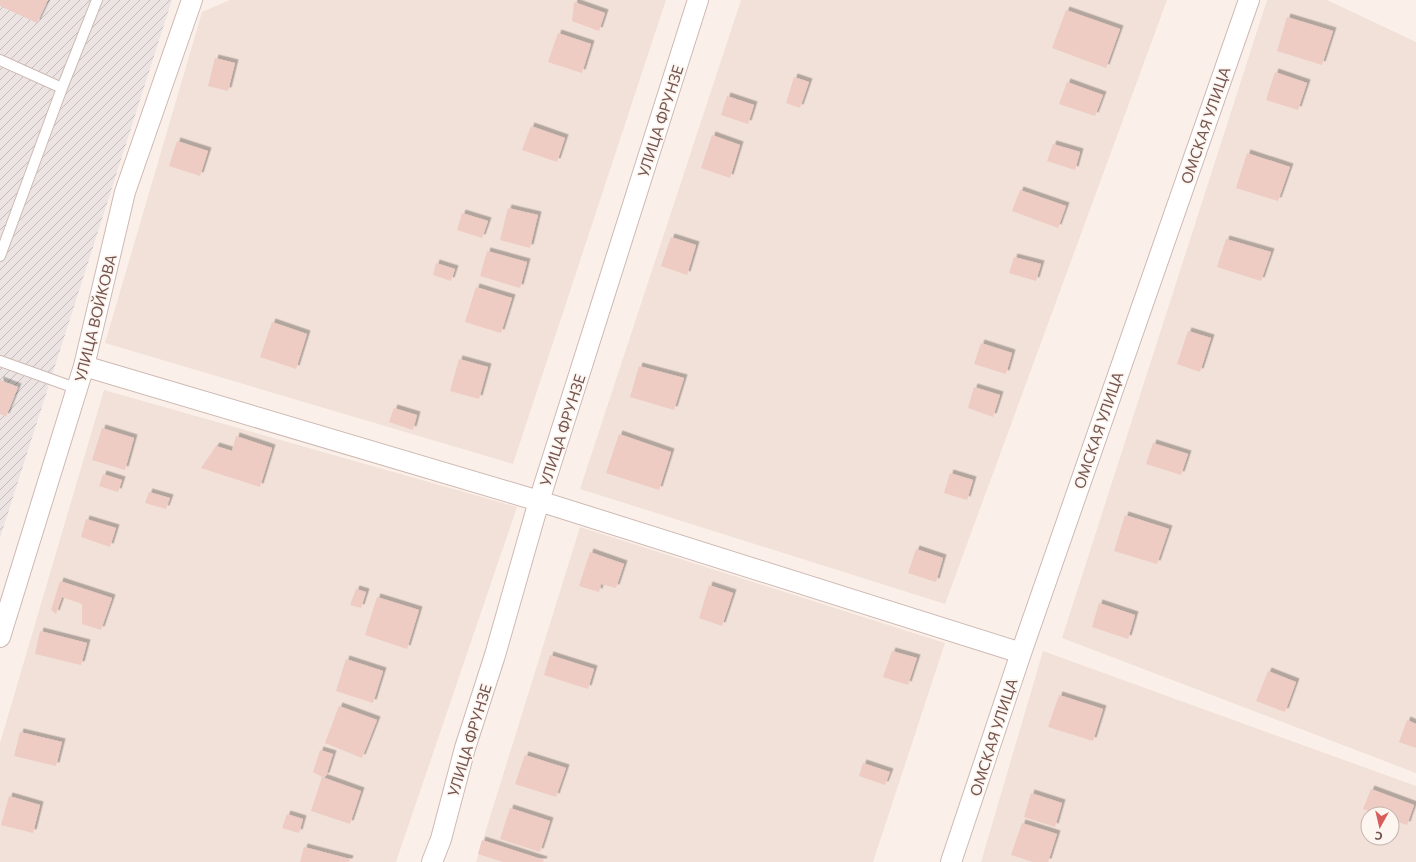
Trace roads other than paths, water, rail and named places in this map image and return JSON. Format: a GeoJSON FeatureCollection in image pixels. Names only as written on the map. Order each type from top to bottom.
{"type":"FeatureCollection","features":[{"type":"Feature","properties":{"kind":"street","name":"УЛИЦА ВОЙКОВА"},"geometry":{"type":"LineString","coordinates":[[0,637],[78,389],[125,192],[192,0]]}},
{"type":"Feature","properties":{"kind":"street","name":"УЛИЦА ФРУНЗЕ"},"geometry":{"type":"LineString","coordinates":[[432,862],[441,839],[465,748],[495,655],[539,501],[698,0]]}},
{"type":"Feature","properties":{"kind":"street","name":"ОМСКАЯ УЛИЦА"},"geometry":{"type":"LineString","coordinates":[[951,862],[1020,653],[1249,0]]}},
{"type":"Feature","properties":{"kind":"street"},"geometry":{"type":"LineString","coordinates":[[84,366],[539,501],[1020,653]]}},
{"type":"Feature","properties":{"kind":"lane"},"geometry":{"type":"LineString","coordinates":[[0,256],[62,88],[97,0]]}},
{"type":"Feature","properties":{"kind":"lane"},"geometry":{"type":"LineString","coordinates":[[0,60],[62,88]]}},
{"type":"Feature","properties":{"kind":"lane"},"geometry":{"type":"LineString","coordinates":[[0,361],[78,389]]}}]}
